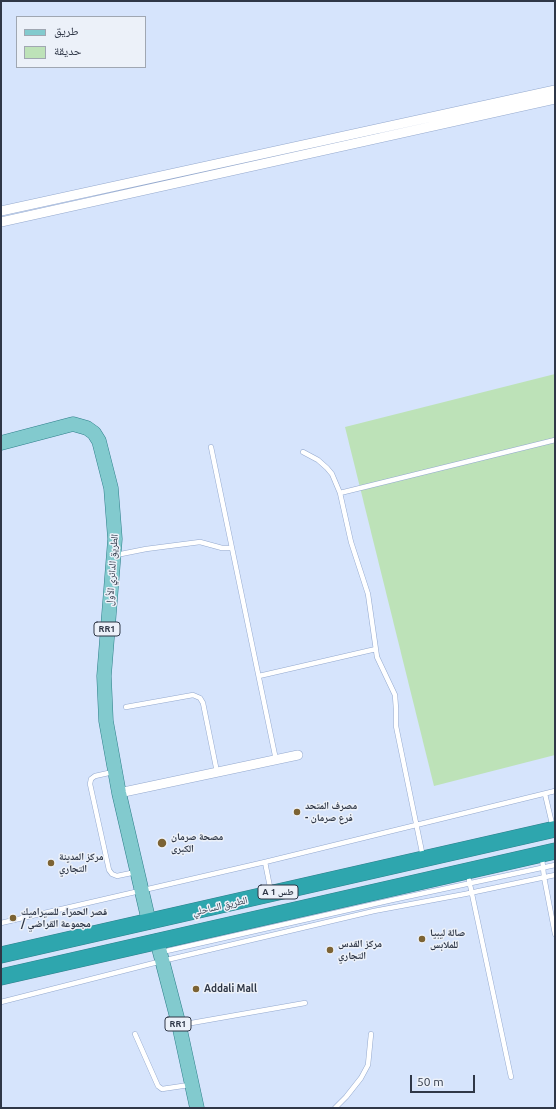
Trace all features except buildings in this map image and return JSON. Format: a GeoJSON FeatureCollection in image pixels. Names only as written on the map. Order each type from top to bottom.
{"type":"FeatureCollection","features":[{"type":"Feature","properties":{"kind":"highway","name":"الطريق الساحلي"},"geometry":{"type":"LineString","coordinates":[[1,955],[423,859],[469,847],[554,829]]}},
{"type":"Feature","properties":{"kind":"highway","name":"الطريق الساحلي"},"geometry":{"type":"LineString","coordinates":[[1,976],[160,951],[546,858]]}},
{"type":"Feature","properties":{"kind":"main road","name":"الطريق الدائري الأول"},"geometry":{"type":"LineString","coordinates":[[1,443],[73,424],[82,426],[94,433],[99,441],[104,456],[111,488],[114,521],[114,556],[104,676],[106,721],[119,793],[149,922]]}},
{"type":"Feature","properties":{"kind":"main road","name":"RR1"},"geometry":{"type":"LineString","coordinates":[[160,951],[179,1025],[197,1108]]}},
{"type":"Feature","properties":{"kind":"street"},"geometry":{"type":"LineString","coordinates":[[1,212],[555,90]]}},
{"type":"Feature","properties":{"kind":"street"},"geometry":{"type":"LineString","coordinates":[[1,222],[555,99]]}},
{"type":"Feature","properties":{"kind":"street"},"geometry":{"type":"LineString","coordinates":[[119,793],[298,755]]}},
{"type":"Feature","properties":{"kind":"lane"},"geometry":{"type":"LineString","coordinates":[[340,493],[555,440]]}},
{"type":"Feature","properties":{"kind":"lane"},"geometry":{"type":"LineString","coordinates":[[211,447],[276,760]]}},
{"type":"Feature","properties":{"kind":"lane"},"geometry":{"type":"LineString","coordinates":[[303,452],[318,460],[327,468],[332,474],[340,493],[351,542],[368,594],[377,657],[395,695],[396,726],[423,859]]}},
{"type":"Feature","properties":{"kind":"lane"},"geometry":{"type":"LineString","coordinates":[[114,556],[146,549],[200,542],[222,548],[232,548]]}},
{"type":"Feature","properties":{"kind":"lane"},"geometry":{"type":"LineString","coordinates":[[259,676],[376,649]]}},
{"type":"Feature","properties":{"kind":"lane"},"geometry":{"type":"LineString","coordinates":[[126,707],[193,695],[200,698],[203,703],[217,772]]}},
{"type":"Feature","properties":{"kind":"lane"},"geometry":{"type":"LineString","coordinates":[[115,772],[95,776],[91,779],[90,784],[109,870],[112,874],[117,876],[138,872]]}},
{"type":"Feature","properties":{"kind":"lane"},"geometry":{"type":"LineString","coordinates":[[1,923],[265,862],[555,791]]}},
{"type":"Feature","properties":{"kind":"lane"},"geometry":{"type":"LineString","coordinates":[[545,794],[554,829]]}},
{"type":"Feature","properties":{"kind":"lane"},"geometry":{"type":"LineString","coordinates":[[546,858],[555,865]]}},
{"type":"Feature","properties":{"kind":"lane"},"geometry":{"type":"LineString","coordinates":[[546,858],[544,877],[555,934]]}},
{"type":"Feature","properties":{"kind":"lane"},"geometry":{"type":"LineString","coordinates":[[265,862],[272,893]]}},
{"type":"Feature","properties":{"kind":"lane"},"geometry":{"type":"LineString","coordinates":[[1,1002],[160,951],[374,911],[555,874]]}},
{"type":"Feature","properties":{"kind":"lane"},"geometry":{"type":"LineString","coordinates":[[469,877],[511,1077]]}},
{"type":"Feature","properties":{"kind":"lane"},"geometry":{"type":"LineString","coordinates":[[371,899],[374,911]]}},
{"type":"Feature","properties":{"kind":"lane"},"geometry":{"type":"LineString","coordinates":[[179,1025],[305,1003]]}},
{"type":"Feature","properties":{"kind":"lane"},"geometry":{"type":"LineString","coordinates":[[136,1034],[158,1086],[162,1089],[191,1084]]}},
{"type":"Feature","properties":{"kind":"lane"},"geometry":{"type":"LineString","coordinates":[[335,1108],[361,1078],[368,1065],[371,1034]]}},
{"type":"Feature","properties":{"kind":"green space"},"geometry":{"type":"Polygon","coordinates":[[[555,374],[555,755],[434,786],[345,427],[555,374]]]}},
{"type":"Feature","properties":{"kind":"place","name":"مصرف المتحد - فرع صرمان"},"geometry":{"type":"Point","coordinates":[297,812]}},
{"type":"Feature","properties":{"kind":"place","name":"مصحة صرمان الكبرى"},"geometry":{"type":"Point","coordinates":[162,843]}},
{"type":"Feature","properties":{"kind":"place","name":"مركز المدينة التجاري"},"geometry":{"type":"Point","coordinates":[51,863]}},
{"type":"Feature","properties":{"kind":"place","name":"قصر الحمراء للسيراميك / مجموعة القراضي"},"geometry":{"type":"Point","coordinates":[13,918]}},
{"type":"Feature","properties":{"kind":"place","name":"صالة ليبيا للملابس"},"geometry":{"type":"Point","coordinates":[422,939]}},
{"type":"Feature","properties":{"kind":"place","name":"مركز القدس التجاري"},"geometry":{"type":"Point","coordinates":[330,950]}},
{"type":"Feature","properties":{"kind":"place","name":"Addali Mall"},"geometry":{"type":"Point","coordinates":[196,989]}}]}
